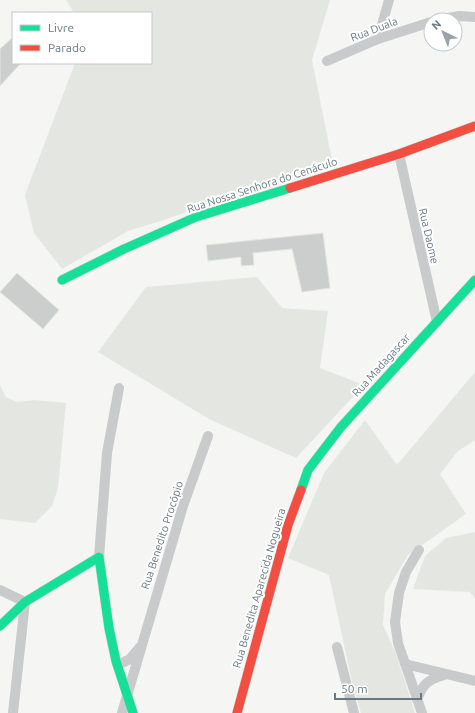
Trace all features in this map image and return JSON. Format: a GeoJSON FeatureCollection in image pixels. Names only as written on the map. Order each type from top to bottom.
{"type":"FeatureCollection","features":[{"type":"Feature","properties":{"kind":"street"},"geometry":{"type":"LineString","coordinates":[[378,39],[389,0]]}},
{"type":"Feature","properties":{"kind":"street"},"geometry":{"type":"LineString","coordinates":[[463,16],[475,18]]}},
{"type":"Feature","properties":{"kind":"street","name":"Rua Duala"},"geometry":{"type":"LineString","coordinates":[[327,61],[378,39],[423,25]]}},
{"type":"Feature","properties":{"kind":"street","name":"Rua Nossa Senhora do Cenáculo"},"geometry":{"type":"LineString","coordinates":[[62,280],[124,249],[196,217],[399,154],[475,126]]}},
{"type":"Feature","properties":{"kind":"street","name":"Rua Daome"},"geometry":{"type":"LineString","coordinates":[[399,154],[437,322]]}},
{"type":"Feature","properties":{"kind":"street","name":"Rua Madagascar"},"geometry":{"type":"LineString","coordinates":[[308,470],[341,427],[475,280]]}},
{"type":"Feature","properties":{"kind":"street"},"geometry":{"type":"LineString","coordinates":[[119,388],[107,454],[99,556],[109,628],[118,665],[133,713]]}},
{"type":"Feature","properties":{"kind":"street","name":"Rua Benedito Procópio"},"geometry":{"type":"LineString","coordinates":[[122,713],[174,536],[208,436]]}},
{"type":"Feature","properties":{"kind":"street","name":"Rua Benedita Aparecida Nogueira"},"geometry":{"type":"LineString","coordinates":[[239,710],[288,525],[308,470]]}},
{"type":"Feature","properties":{"kind":"street"},"geometry":{"type":"LineString","coordinates":[[419,550],[406,572],[399,593],[395,622],[398,644],[422,713]]}},
{"type":"Feature","properties":{"kind":"street"},"geometry":{"type":"LineString","coordinates":[[0,626],[25,602],[99,556]]}},
{"type":"Feature","properties":{"kind":"street"},"geometry":{"type":"LineString","coordinates":[[0,590],[25,602]]}},
{"type":"Feature","properties":{"kind":"street"},"geometry":{"type":"LineString","coordinates":[[13,713],[25,602]]}},
{"type":"Feature","properties":{"kind":"street","name":"Rua Benedito Procópio"},"geometry":{"type":"LineString","coordinates":[[118,665],[130,659],[144,642]]}},
{"type":"Feature","properties":{"kind":"street"},"geometry":{"type":"LineString","coordinates":[[337,647],[354,713]]}},
{"type":"Feature","properties":{"kind":"street"},"geometry":{"type":"LineString","coordinates":[[405,664],[475,682]]}},
{"type":"Feature","properties":{"kind":"street"},"geometry":{"type":"LineString","coordinates":[[418,700],[425,684],[431,679],[444,675]]}},
{"type":"Feature","properties":{"kind":"shaded area"},"geometry":{"type":"Polygon","coordinates":[[[66,0],[330,0],[312,60],[332,160],[164,220],[128,231],[62,269],[34,233],[25,195],[75,64],[152,64],[152,12],[73,12],[66,0]]]}},
{"type":"Feature","properties":{"kind":"shaded area"},"geometry":{"type":"Polygon","coordinates":[[[257,277],[282,308],[328,311],[320,368],[364,385],[296,458],[209,419],[98,352],[146,287],[257,277]]]}},
{"type":"Feature","properties":{"kind":"shaded area"},"geometry":{"type":"Polygon","coordinates":[[[475,372],[475,440],[458,451],[440,474],[466,514],[408,555],[385,594],[383,625],[396,654],[415,713],[361,713],[352,682],[329,575],[288,558],[324,473],[365,420],[397,465],[475,372]]]}},
{"type":"Feature","properties":{"kind":"shaded area"},"geometry":{"type":"Polygon","coordinates":[[[0,385],[6,397],[17,402],[34,400],[66,403],[58,488],[52,506],[35,523],[0,519],[0,385]]]}},
{"type":"Feature","properties":{"kind":"shaded area"},"geometry":{"type":"Polygon","coordinates":[[[475,532],[475,599],[470,592],[413,589],[425,556],[446,538],[475,532]]]}},
{"type":"Feature","properties":{"kind":"building"},"geometry":{"type":"Polygon","coordinates":[[[12,38],[12,64],[20,64],[0,86],[0,49],[12,38]]]}},
{"type":"Feature","properties":{"kind":"building"},"geometry":{"type":"Polygon","coordinates":[[[323,233],[330,288],[302,292],[292,249],[253,253],[254,265],[241,266],[241,257],[208,261],[206,245],[323,233]]]}},
{"type":"Feature","properties":{"kind":"building"},"geometry":{"type":"Polygon","coordinates":[[[17,273],[59,310],[43,329],[0,292],[17,273]]]}},
{"type":"Feature","properties":{"kind":"traffic: fast"},"geometry":{"type":"LineString","coordinates":[[62,280],[124,249],[196,217],[290,188]]}},
{"type":"Feature","properties":{"kind":"traffic: fast"},"geometry":{"type":"LineString","coordinates":[[301,490],[308,470],[341,427],[475,280]]}},
{"type":"Feature","properties":{"kind":"traffic: fast"},"geometry":{"type":"LineString","coordinates":[[0,626],[25,602],[99,557],[109,628],[116,661],[133,713]]}},
{"type":"Feature","properties":{"kind":"traffic: jam"},"geometry":{"type":"LineString","coordinates":[[290,188],[399,154],[475,126]]}},
{"type":"Feature","properties":{"kind":"traffic: jam"},"geometry":{"type":"LineString","coordinates":[[237,713],[288,525],[301,490]]}}]}
